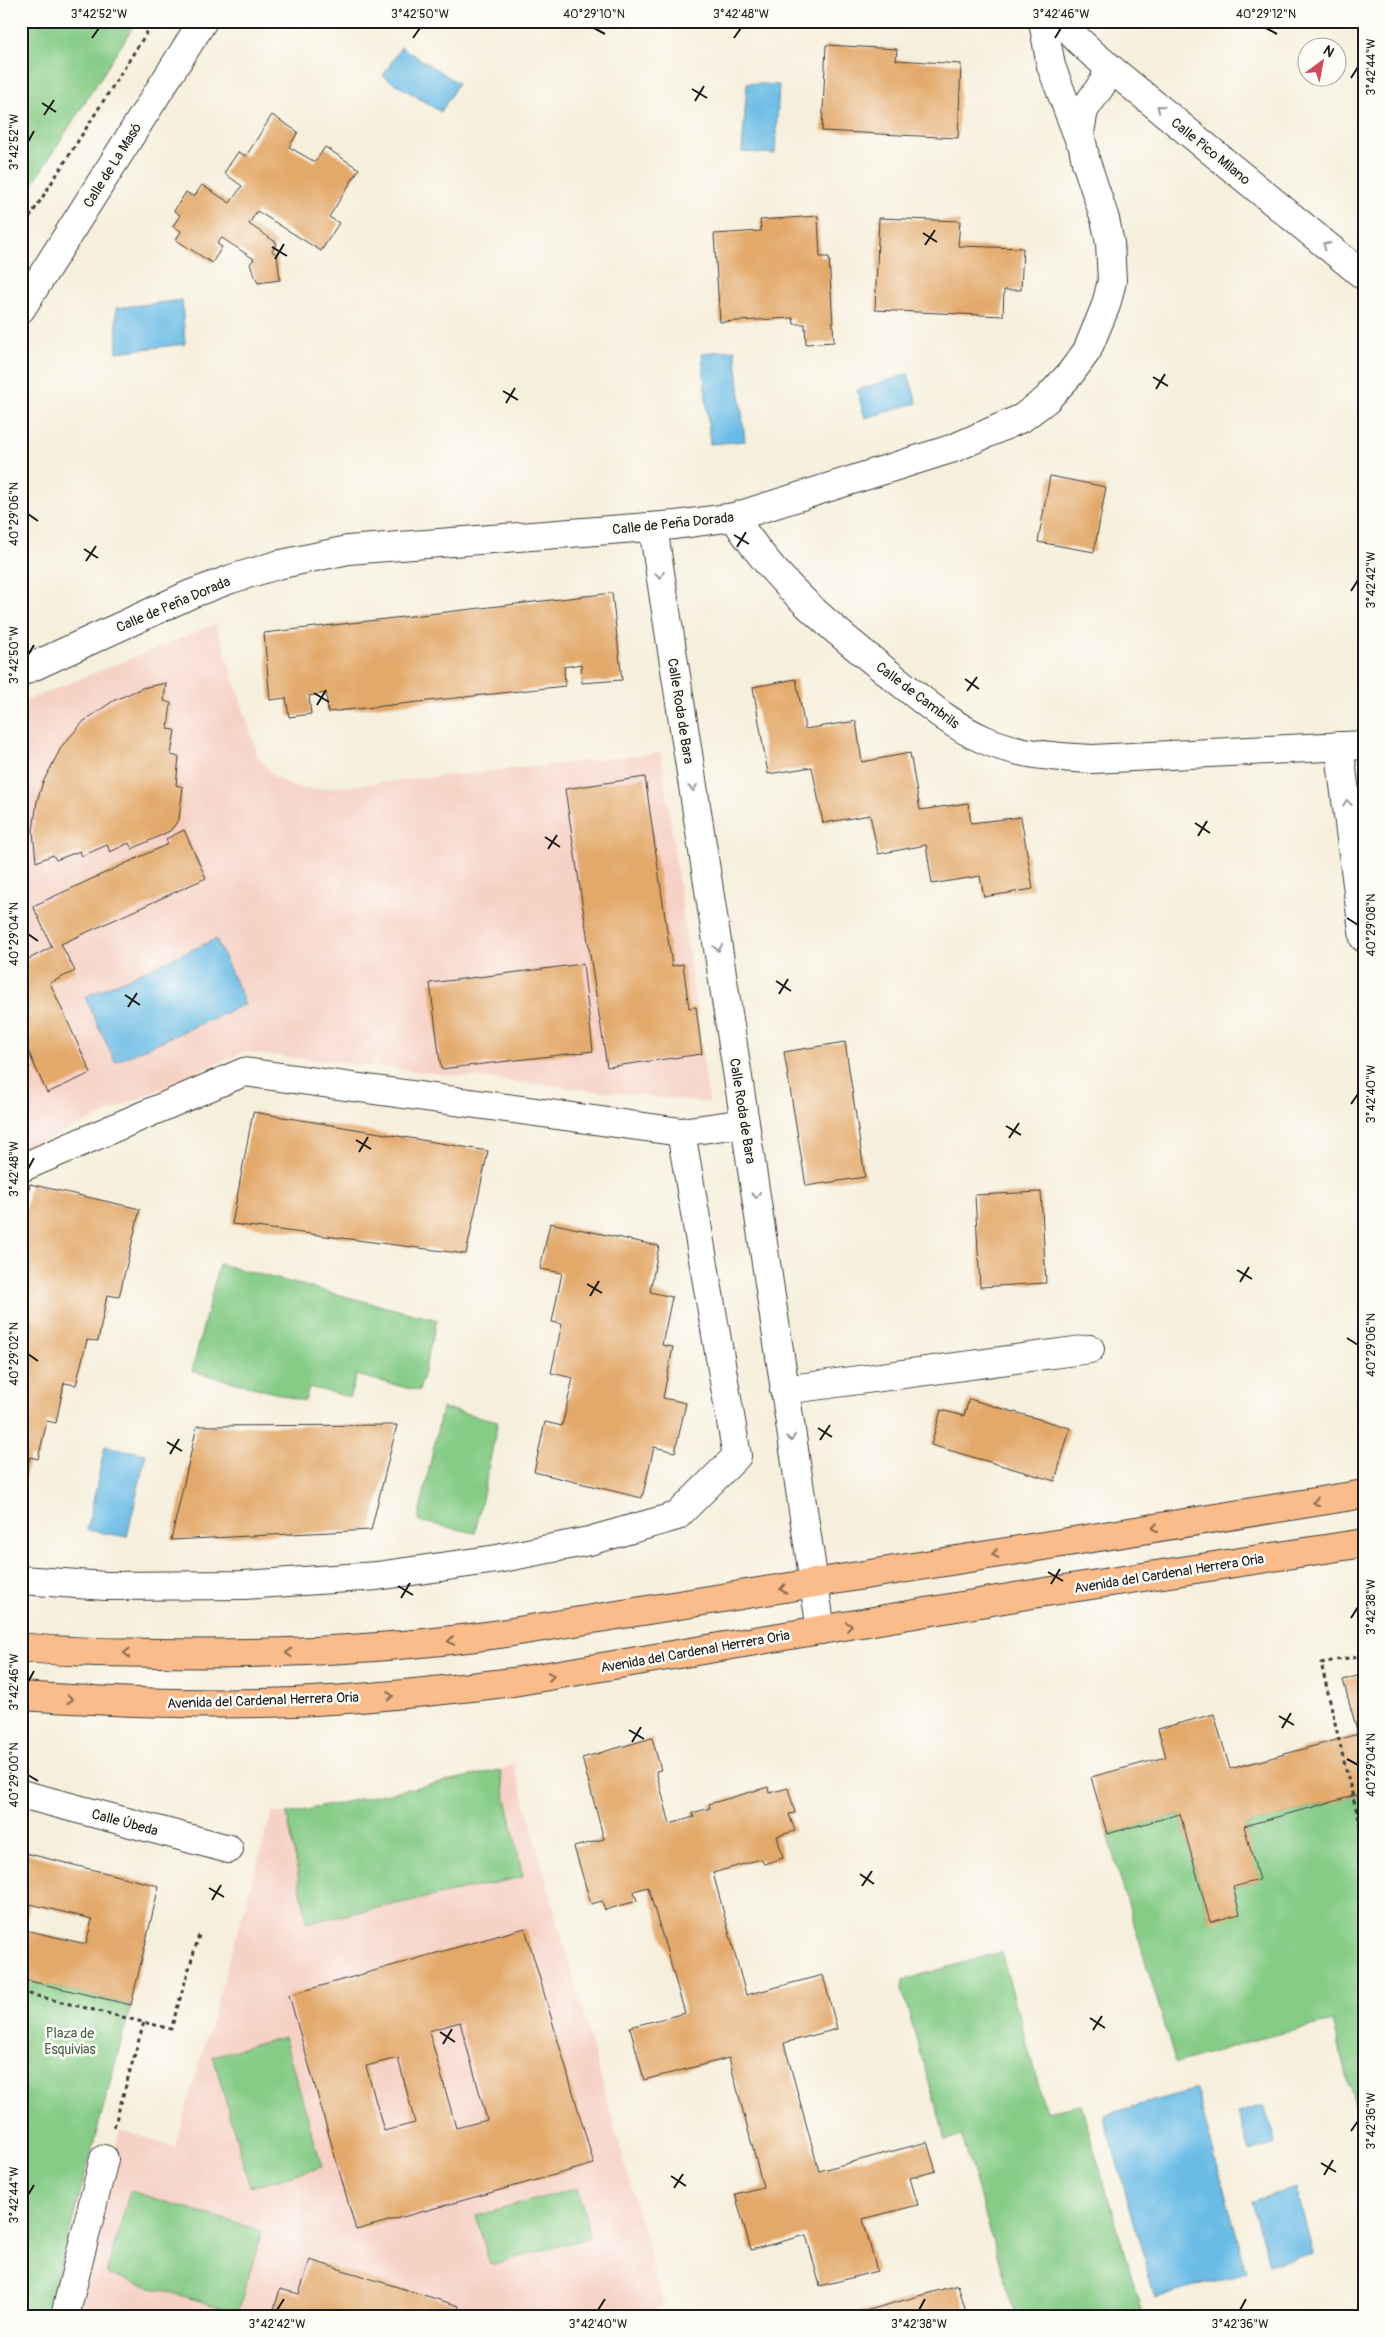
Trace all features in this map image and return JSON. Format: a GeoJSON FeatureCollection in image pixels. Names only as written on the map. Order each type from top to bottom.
{"type":"FeatureCollection","features":[{"type":"Feature","properties":{"kind":"main road"},"geometry":{"type":"LineString","coordinates":[[21,1647],[102,1652],[233,1654],[335,1652],[415,1646],[500,1634],[1364,1494]]}},
{"type":"Feature","properties":{"kind":"main road","name":"Avenida del Cardenal Herrera Oria"},"geometry":{"type":"LineString","coordinates":[[21,1696],[160,1703],[227,1703],[293,1702],[415,1694],[513,1682],[1039,1593],[1364,1543]]}},
{"type":"Feature","properties":{"kind":"street","name":"Calle de La Masó"},"geometry":{"type":"LineString","coordinates":[[21,309],[203,21]]}},
{"type":"Feature","properties":{"kind":"street"},"geometry":{"type":"LineString","coordinates":[[1043,21],[1051,66],[1082,145]]}},
{"type":"Feature","properties":{"kind":"street","name":"Calle Pico Milano"},"geometry":{"type":"LineString","coordinates":[[1063,21],[1078,39],[1101,60],[1364,276]]}},
{"type":"Feature","properties":{"kind":"street"},"geometry":{"type":"LineString","coordinates":[[1051,66],[1079,50],[1101,60],[1105,80],[1084,110],[1080,127],[1082,145]]}},
{"type":"Feature","properties":{"kind":"street","name":"Calle de Peña Dorada"},"geometry":{"type":"LineString","coordinates":[[21,672],[191,594],[277,565],[348,550],[653,527],[734,517],[954,448],[1022,418],[1046,400],[1070,374],[1087,351],[1106,305],[1112,282],[1108,235],[1082,145]]}},
{"type":"Feature","properties":{"kind":"street","name":"Calle de Cambrils"},"geometry":{"type":"LineString","coordinates":[[734,517],[762,559],[793,593],[849,642],[928,704],[961,729],[987,741],[1008,748],[1051,756],[1093,759],[1352,746],[1364,938]]}},
{"type":"Feature","properties":{"kind":"street","name":"Calle Roda de Bara"},"geometry":{"type":"LineString","coordinates":[[653,527],[821,1630]]}},
{"type":"Feature","properties":{"kind":"street"},"geometry":{"type":"LineString","coordinates":[[21,1168],[244,1072],[681,1132],[745,1123]]}},
{"type":"Feature","properties":{"kind":"street"},"geometry":{"type":"LineString","coordinates":[[21,1580],[106,1586],[244,1585],[377,1576],[497,1559],[589,1541],[677,1516],[737,1456],[681,1132]]}},
{"type":"Feature","properties":{"kind":"street"},"geometry":{"type":"LineString","coordinates":[[784,1390],[1090,1349]]}},
{"type":"Feature","properties":{"kind":"street","name":"Calle Úbeda"},"geometry":{"type":"LineString","coordinates":[[21,1794],[229,1850]]}},
{"type":"Feature","properties":{"kind":"street"},"geometry":{"type":"LineString","coordinates":[[65,2316],[104,2159]]}},
{"type":"Feature","properties":{"kind":"path"},"geometry":{"type":"LineString","coordinates":[[21,232],[154,21]]}},
{"type":"Feature","properties":{"kind":"path"},"geometry":{"type":"LineString","coordinates":[[1364,1655],[1321,1663],[1350,1779],[1353,1802],[1364,1836]]}},
{"type":"Feature","properties":{"kind":"path"},"geometry":{"type":"LineString","coordinates":[[21,1992],[171,2029],[199,1935]]}},
{"type":"Feature","properties":{"kind":"path"},"geometry":{"type":"LineString","coordinates":[[104,2159],[144,2022]]}},
{"type":"Feature","properties":{"kind":"shaded area"},"geometry":{"type":"Polygon","coordinates":[[[216,624],[258,756],[274,777],[291,786],[309,790],[661,753],[709,1103],[243,1052],[21,1151],[21,703],[216,624]]]}},
{"type":"Feature","properties":{"kind":"shaded area"},"geometry":{"type":"Polygon","coordinates":[[[514,1763],[664,2306],[652,2312],[653,2316],[72,2316],[120,2130],[175,2147],[272,1813],[287,1814],[500,1770],[514,1763]]]}},
{"type":"Feature","properties":{"kind":"green space"},"geometry":{"type":"Polygon","coordinates":[[[21,21],[137,21],[21,202],[21,21]]]}},
{"type":"Feature","properties":{"kind":"green space"},"geometry":{"type":"Polygon","coordinates":[[[219,1264],[437,1320],[419,1391],[356,1375],[350,1397],[309,1387],[305,1401],[192,1371],[219,1264]]]}},
{"type":"Feature","properties":{"kind":"green space"},"geometry":{"type":"Polygon","coordinates":[[[442,1408],[498,1421],[475,1533],[418,1521],[442,1408]]]}},
{"type":"Feature","properties":{"kind":"green space"},"geometry":{"type":"Polygon","coordinates":[[[500,1770],[523,1877],[307,1923],[287,1814],[500,1770]]]}},
{"type":"Feature","properties":{"kind":"green space"},"geometry":{"type":"Polygon","coordinates":[[[1364,1793],[1364,2140],[1333,2022],[1265,2037],[1176,2063],[1107,1834],[1180,1814],[1210,1922],[1233,1887],[1258,1880],[1244,1826],[1364,1793]]]}},
{"type":"Feature","properties":{"kind":"green space"},"geometry":{"type":"Polygon","coordinates":[[[1001,1952],[1046,2112],[1081,2105],[1143,2316],[1015,2316],[962,2136],[946,2141],[902,1989],[903,1980],[1001,1952]]]}},
{"type":"Feature","properties":{"kind":"green space","name":"Plaza de Esquivias"},"geometry":{"type":"Polygon","coordinates":[[[21,1979],[131,2005],[47,2316],[21,2316],[21,1979]]]}},
{"type":"Feature","properties":{"kind":"green space"},"geometry":{"type":"Polygon","coordinates":[[[284,2037],[322,2167],[250,2187],[213,2056],[284,2037]]]}},
{"type":"Feature","properties":{"kind":"green space"},"geometry":{"type":"Polygon","coordinates":[[[577,2188],[591,2237],[490,2265],[476,2216],[577,2188]]]}},
{"type":"Feature","properties":{"kind":"green space"},"geometry":{"type":"Polygon","coordinates":[[[130,2191],[262,2231],[238,2312],[106,2274],[130,2191]]]}},
{"type":"Feature","properties":{"kind":"water"},"geometry":{"type":"Polygon","coordinates":[[[401,47],[458,83],[441,112],[383,76],[401,47]]]}},
{"type":"Feature","properties":{"kind":"water"},"geometry":{"type":"Polygon","coordinates":[[[747,83],[779,85],[775,154],[742,152],[747,83]]]}},
{"type":"Feature","properties":{"kind":"water"},"geometry":{"type":"Polygon","coordinates":[[[182,300],[185,344],[117,352],[116,308],[182,300]]]}},
{"type":"Feature","properties":{"kind":"water"},"geometry":{"type":"Polygon","coordinates":[[[735,350],[745,441],[710,444],[702,353],[735,350]]]}},
{"type":"Feature","properties":{"kind":"water"},"geometry":{"type":"Polygon","coordinates":[[[908,374],[917,403],[865,418],[857,390],[908,374]]]}},
{"type":"Feature","properties":{"kind":"water"},"geometry":{"type":"Polygon","coordinates":[[[216,939],[245,1004],[115,1062],[85,997],[216,939]]]}},
{"type":"Feature","properties":{"kind":"water"},"geometry":{"type":"Polygon","coordinates":[[[105,1446],[146,1454],[127,1537],[87,1530],[105,1446]]]}},
{"type":"Feature","properties":{"kind":"water"},"geometry":{"type":"Polygon","coordinates":[[[1196,2089],[1247,2272],[1155,2298],[1104,2115],[1196,2089]]]}},
{"type":"Feature","properties":{"kind":"water"},"geometry":{"type":"Polygon","coordinates":[[[1264,2105],[1276,2144],[1250,2152],[1238,2113],[1264,2105]]]}},
{"type":"Feature","properties":{"kind":"water"},"geometry":{"type":"Polygon","coordinates":[[[1296,2188],[1313,2253],[1269,2265],[1252,2200],[1296,2188]]]}},
{"type":"Feature","properties":{"kind":"building"},"geometry":{"type":"Polygon","coordinates":[[[826,45],[897,49],[896,60],[961,64],[958,138],[822,131],[826,45]]]}},
{"type":"Feature","properties":{"kind":"building"},"geometry":{"type":"Polygon","coordinates":[[[272,115],[298,132],[289,147],[315,162],[325,147],[359,169],[329,217],[339,223],[321,251],[257,211],[249,224],[277,243],[272,251],[277,255],[280,280],[258,283],[250,264],[254,259],[222,238],[217,244],[222,247],[212,263],[176,240],[181,231],[173,226],[180,215],[174,211],[186,192],[194,197],[202,185],[230,203],[242,186],[224,173],[238,152],[246,156],[272,115]]]}},
{"type":"Feature","properties":{"kind":"building"},"geometry":{"type":"Polygon","coordinates":[[[818,216],[820,257],[829,257],[834,342],[806,344],[805,324],[794,324],[793,318],[720,322],[714,234],[761,231],[760,220],[818,216]]]}},
{"type":"Feature","properties":{"kind":"building"},"geometry":{"type":"Polygon","coordinates":[[[879,218],[960,221],[958,246],[1023,248],[1021,290],[1004,290],[1003,316],[875,310],[879,218]]]}},
{"type":"Feature","properties":{"kind":"building"},"geometry":{"type":"Polygon","coordinates":[[[1050,476],[1106,487],[1094,552],[1038,542],[1050,476]]]}},
{"type":"Feature","properties":{"kind":"building"},"geometry":{"type":"Polygon","coordinates":[[[612,593],[622,680],[582,683],[581,664],[564,667],[565,686],[328,712],[326,693],[309,696],[311,714],[289,717],[286,698],[270,700],[264,633],[612,593]]]}},
{"type":"Feature","properties":{"kind":"building"},"geometry":{"type":"Polygon","coordinates":[[[796,679],[805,729],[856,721],[862,762],[910,753],[920,810],[968,803],[971,823],[1021,817],[1033,889],[984,897],[980,876],[932,884],[926,845],[878,854],[870,815],[823,823],[812,767],[768,774],[753,687],[796,679]]]}},
{"type":"Feature","properties":{"kind":"building"},"geometry":{"type":"Polygon","coordinates":[[[166,683],[164,701],[171,703],[168,729],[175,730],[171,755],[179,757],[176,785],[183,787],[179,819],[174,826],[170,831],[132,849],[129,843],[110,852],[107,845],[82,856],[80,851],[56,860],[53,855],[36,862],[33,831],[37,801],[43,782],[62,746],[84,721],[113,701],[142,688],[166,683]]]}},
{"type":"Feature","properties":{"kind":"building"},"geometry":{"type":"Polygon","coordinates":[[[645,777],[672,966],[683,964],[689,1008],[696,1007],[702,1054],[607,1067],[565,789],[645,777]]]}},
{"type":"Feature","properties":{"kind":"building"},"geometry":{"type":"Polygon","coordinates":[[[184,830],[206,878],[61,944],[75,971],[50,983],[91,1073],[47,1093],[21,1035],[21,963],[52,947],[33,906],[168,844],[166,839],[184,830]]]}},
{"type":"Feature","properties":{"kind":"building"},"geometry":{"type":"Polygon","coordinates":[[[583,964],[593,1051],[441,1069],[430,983],[583,964]]]}},
{"type":"Feature","properties":{"kind":"building"},"geometry":{"type":"Polygon","coordinates":[[[845,1042],[865,1177],[806,1186],[784,1052],[845,1042]]]}},
{"type":"Feature","properties":{"kind":"building"},"geometry":{"type":"Polygon","coordinates":[[[21,1061],[30,1067],[21,1082],[21,1061]]]}},
{"type":"Feature","properties":{"kind":"building"},"geometry":{"type":"Polygon","coordinates":[[[253,1112],[488,1151],[466,1254],[232,1224],[253,1112]]]}},
{"type":"Feature","properties":{"kind":"building"},"geometry":{"type":"Polygon","coordinates":[[[30,1184],[140,1209],[119,1297],[107,1295],[98,1341],[87,1340],[76,1385],[64,1383],[56,1423],[47,1421],[38,1459],[30,1457],[22,1490],[21,1209],[26,1209],[30,1184]]]}},
{"type":"Feature","properties":{"kind":"building"},"geometry":{"type":"Polygon","coordinates":[[[1041,1192],[1046,1283],[980,1287],[975,1195],[1041,1192]]]}},
{"type":"Feature","properties":{"kind":"building"},"geometry":{"type":"Polygon","coordinates":[[[550,1223],[659,1246],[650,1292],[672,1297],[662,1345],[673,1347],[663,1398],[686,1403],[675,1452],[654,1447],[642,1498],[534,1472],[545,1422],[562,1426],[573,1378],[551,1373],[562,1324],[552,1322],[562,1273],[540,1269],[550,1223]]]}},
{"type":"Feature","properties":{"kind":"building"},"geometry":{"type":"Polygon","coordinates":[[[969,1399],[1070,1428],[1055,1481],[931,1445],[941,1410],[964,1416],[969,1399]]]}},
{"type":"Feature","properties":{"kind":"building"},"geometry":{"type":"Polygon","coordinates":[[[397,1425],[371,1530],[171,1540],[197,1426],[397,1425]]]}},
{"type":"Feature","properties":{"kind":"building"},"geometry":{"type":"Polygon","coordinates":[[[1364,1674],[1364,1793],[1244,1826],[1259,1880],[1233,1887],[1240,1914],[1210,1922],[1180,1814],[1107,1834],[1091,1777],[1166,1757],[1158,1729],[1214,1714],[1230,1769],[1358,1734],[1343,1680],[1364,1674]]]}},
{"type":"Feature","properties":{"kind":"building"},"geometry":{"type":"Polygon","coordinates":[[[652,1738],[661,1770],[656,1771],[670,1824],[694,1817],[692,1813],[710,1808],[709,1804],[768,1787],[769,1793],[788,1788],[795,1813],[789,1814],[795,1831],[777,1836],[783,1858],[764,1864],[761,1859],[713,1873],[746,1995],[823,1975],[837,2029],[784,2043],[819,2171],[927,2142],[936,2171],[910,2178],[918,2205],[863,2219],[877,2271],[820,2286],[806,2235],[751,2250],[735,2194],[763,2187],[729,2058],[644,2080],[630,2027],[685,2013],[648,1887],[634,1891],[637,1901],[605,1910],[602,1901],[591,1904],[574,1847],[604,1839],[582,1758],[652,1738]]]}},
{"type":"Feature","properties":{"kind":"building"},"geometry":{"type":"Polygon","coordinates":[[[21,1852],[159,1886],[131,2005],[21,1979],[21,1852]],[[30,1904],[25,1930],[86,1944],[92,1919],[30,1904]]]}},
{"type":"Feature","properties":{"kind":"building"},"geometry":{"type":"Polygon","coordinates":[[[525,1928],[594,2164],[356,2230],[289,1995],[525,1928]],[[460,2022],[429,2031],[456,2128],[487,2120],[460,2022]],[[398,2058],[366,2066],[384,2131],[415,2123],[398,2058]]]}},
{"type":"Feature","properties":{"kind":"building"},"geometry":{"type":"Polygon","coordinates":[[[310,2260],[459,2306],[456,2316],[272,2316],[280,2289],[299,2294],[310,2260]]]}},
{"type":"Feature","properties":{"kind":"building"},"geometry":{"type":"Polygon","coordinates":[[[958,2285],[967,2316],[851,2316],[851,2315],[958,2285]]]}}]}
